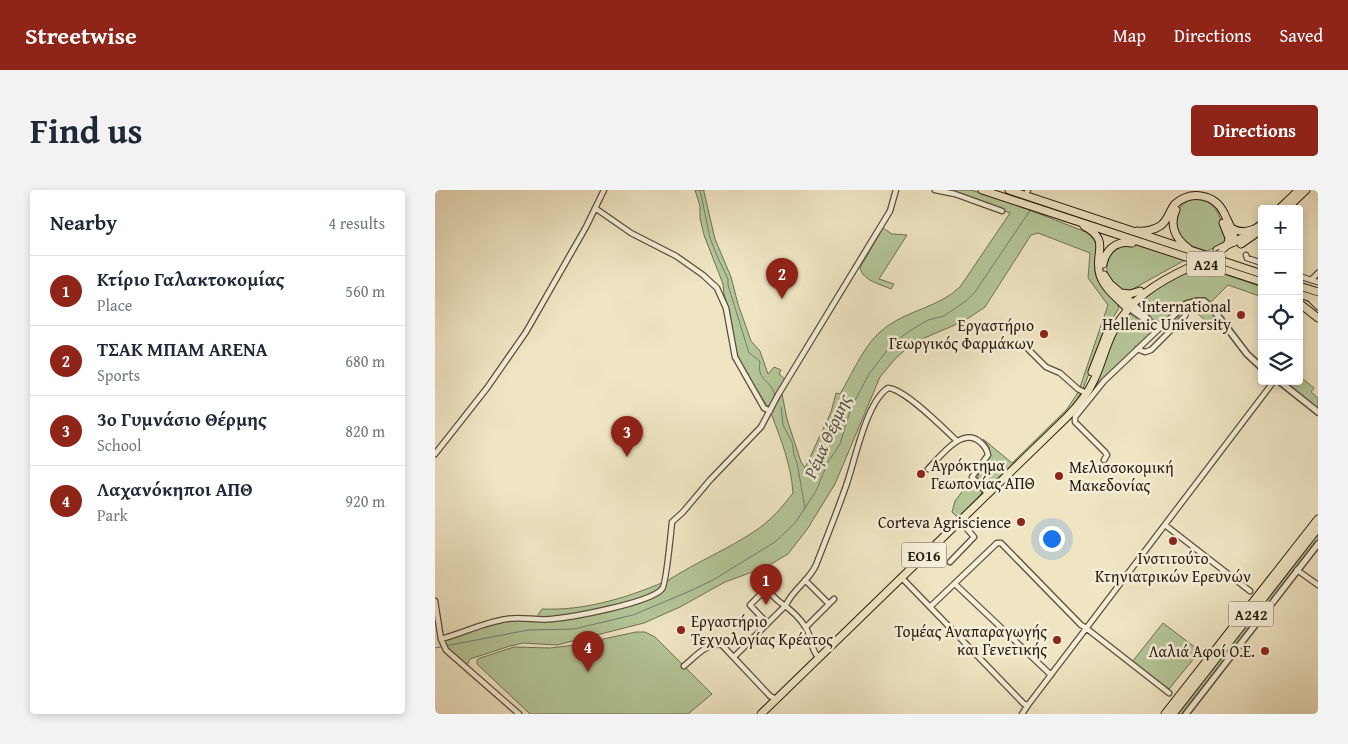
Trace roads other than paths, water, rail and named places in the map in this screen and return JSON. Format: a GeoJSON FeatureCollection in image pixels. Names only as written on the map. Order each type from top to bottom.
{"type":"FeatureCollection","features":[{"type":"Feature","properties":{"kind":"main road","name":"Α24"},"geometry":{"type":"LineString","coordinates":[[982,190],[1258,281]]}},
{"type":"Feature","properties":{"kind":"main road","name":"Α24"},"geometry":{"type":"LineString","coordinates":[[1009,190],[1028,193],[1045,202],[1258,273]]}},
{"type":"Feature","properties":{"kind":"main road"},"geometry":{"type":"LineString","coordinates":[[1282,205],[1291,193],[1299,190]]}},
{"type":"Feature","properties":{"kind":"main road"},"geometry":{"type":"LineString","coordinates":[[1290,205],[1306,190]]}},
{"type":"Feature","properties":{"kind":"main road"},"geometry":{"type":"LineString","coordinates":[[1123,229],[1141,232],[1160,227],[1177,202],[1187,196],[1196,194],[1210,197],[1223,210],[1235,241]]}},
{"type":"Feature","properties":{"kind":"main road"},"geometry":{"type":"LineString","coordinates":[[1197,252],[1185,246],[1179,240],[1173,224],[1175,211],[1186,201],[1200,199],[1213,205],[1235,241]]}},
{"type":"Feature","properties":{"kind":"main road"},"geometry":{"type":"LineString","coordinates":[[1061,215],[1090,230],[1097,236],[1101,246],[1099,270],[1101,280],[1108,289],[1129,305]]}},
{"type":"Feature","properties":{"kind":"main road"},"geometry":{"type":"LineString","coordinates":[[1229,224],[1232,228],[1241,232],[1258,228]]}},
{"type":"Feature","properties":{"kind":"main road","name":"ΕΟ16"},"geometry":{"type":"LineString","coordinates":[[761,714],[1067,417],[1086,393],[1107,334],[1141,290],[1160,277],[1223,250],[1258,229]]}},
{"type":"Feature","properties":{"kind":"main road"},"geometry":{"type":"LineString","coordinates":[[1223,250],[1228,243],[1235,241]]}},
{"type":"Feature","properties":{"kind":"main road"},"geometry":{"type":"LineString","coordinates":[[1129,305],[1120,292],[1107,280],[1103,273],[1103,262],[1111,247],[1122,242],[1151,246]]}},
{"type":"Feature","properties":{"kind":"main road","name":"ΕΟ16"},"geometry":{"type":"LineString","coordinates":[[1129,305],[1154,285],[1188,266]]}},
{"type":"Feature","properties":{"kind":"main road"},"geometry":{"type":"LineString","coordinates":[[1303,287],[1318,292]]}},
{"type":"Feature","properties":{"kind":"main road"},"geometry":{"type":"LineString","coordinates":[[1120,292],[1130,294],[1141,290]]}},
{"type":"Feature","properties":{"kind":"main road"},"geometry":{"type":"LineString","coordinates":[[1302,295],[1318,300]]}},
{"type":"Feature","properties":{"kind":"main road"},"geometry":{"type":"LineString","coordinates":[[1303,306],[1318,318]]}},
{"type":"Feature","properties":{"kind":"main road","name":"Α242"},"geometry":{"type":"LineString","coordinates":[[1165,714],[1318,519]]}},
{"type":"Feature","properties":{"kind":"main road","name":"Α242"},"geometry":{"type":"LineString","coordinates":[[1173,714],[1318,528]]}},
{"type":"Feature","properties":{"kind":"street"},"geometry":{"type":"LineString","coordinates":[[435,454],[487,388],[526,332],[604,190]]}},
{"type":"Feature","properties":{"kind":"street"},"geometry":{"type":"LineString","coordinates":[[442,641],[505,619],[568,617],[622,605],[660,591],[665,584],[672,522],[710,480],[753,438],[761,427],[889,211],[896,190]]}},
{"type":"Feature","properties":{"kind":"street"},"geometry":{"type":"LineString","coordinates":[[935,190],[955,194],[1002,211]]}},
{"type":"Feature","properties":{"kind":"street"},"geometry":{"type":"LineString","coordinates":[[595,208],[631,232],[676,256],[703,275],[717,288],[726,308],[737,362],[764,408],[770,411]]}},
{"type":"Feature","properties":{"kind":"street"},"geometry":{"type":"LineString","coordinates":[[1246,255],[1247,258],[1258,262]]}},
{"type":"Feature","properties":{"kind":"street"},"geometry":{"type":"LineString","coordinates":[[1311,280],[1318,273]]}},
{"type":"Feature","properties":{"kind":"street"},"geometry":{"type":"LineString","coordinates":[[1303,277],[1318,282]]}},
{"type":"Feature","properties":{"kind":"street"},"geometry":{"type":"LineString","coordinates":[[1308,297],[1318,306]]}},
{"type":"Feature","properties":{"kind":"street"},"geometry":{"type":"LineString","coordinates":[[1104,460],[1107,455],[1105,452],[1075,422],[1075,417],[1104,381],[1186,304],[1198,300],[1208,304],[1238,344],[1258,364]]}},
{"type":"Feature","properties":{"kind":"street"},"geometry":{"type":"LineString","coordinates":[[1129,305],[1153,324],[1165,323]]}},
{"type":"Feature","properties":{"kind":"street"},"geometry":{"type":"LineString","coordinates":[[1137,349],[1145,352],[1151,350],[1185,316],[1186,313],[1183,306]]}},
{"type":"Feature","properties":{"kind":"street"},"geometry":{"type":"LineString","coordinates":[[1028,349],[1048,368],[1060,373],[1078,389],[1086,393]]}},
{"type":"Feature","properties":{"kind":"street"},"geometry":{"type":"LineString","coordinates":[[1022,714],[1272,385]]}},
{"type":"Feature","properties":{"kind":"street"},"geometry":{"type":"LineString","coordinates":[[1284,385],[1318,412]]}},
{"type":"Feature","properties":{"kind":"street"},"geometry":{"type":"LineString","coordinates":[[733,657],[786,604],[791,594],[815,568],[847,485],[857,445],[870,415],[884,390],[888,388],[896,389],[956,440]]}},
{"type":"Feature","properties":{"kind":"street"},"geometry":{"type":"LineString","coordinates":[[928,468],[956,440],[977,439],[987,449],[988,456],[972,477],[988,494]]}},
{"type":"Feature","properties":{"kind":"street"},"geometry":{"type":"LineString","coordinates":[[950,562],[974,538],[960,521]]}},
{"type":"Feature","properties":{"kind":"street"},"geometry":{"type":"LineString","coordinates":[[1165,525],[1250,591]]}},
{"type":"Feature","properties":{"kind":"street"},"geometry":{"type":"LineString","coordinates":[[930,607],[997,543],[1001,543],[1081,625],[1169,693]]}},
{"type":"Feature","properties":{"kind":"street"},"geometry":{"type":"LineString","coordinates":[[1186,714],[1318,544]]}},
{"type":"Feature","properties":{"kind":"street"},"geometry":{"type":"LineString","coordinates":[[1297,570],[1318,585]]}},
{"type":"Feature","properties":{"kind":"street"},"geometry":{"type":"LineString","coordinates":[[901,577],[1024,704],[1028,705]]}},
{"type":"Feature","properties":{"kind":"street"},"geometry":{"type":"LineString","coordinates":[[805,580],[829,604]]}},
{"type":"Feature","properties":{"kind":"street"},"geometry":{"type":"LineString","coordinates":[[955,584],[1051,675]]}},
{"type":"Feature","properties":{"kind":"street"},"geometry":{"type":"LineString","coordinates":[[767,624],[750,605],[767,589],[781,604],[786,604],[806,628],[812,650],[818,657]]}},
{"type":"Feature","properties":{"kind":"street"},"geometry":{"type":"LineString","coordinates":[[806,628],[834,599]]}},
{"type":"Feature","properties":{"kind":"street"},"geometry":{"type":"LineString","coordinates":[[435,601],[442,641],[451,656],[461,662],[519,714]]}},
{"type":"Feature","properties":{"kind":"street"},"geometry":{"type":"LineString","coordinates":[[684,666],[710,645],[722,645],[770,696],[776,699]]}},
{"type":"Feature","properties":{"kind":"waterway"},"geometry":{"type":"LineString","coordinates":[[700,190],[710,238],[728,279],[728,285],[749,353],[760,361],[760,373],[773,389],[775,395]]}},
{"type":"Feature","properties":{"kind":"waterway","name":"Ρέμα Θέρμης"},"geometry":{"type":"LineString","coordinates":[[435,648],[528,630],[574,629],[633,615],[713,580],[775,542],[795,523],[816,491],[828,462],[840,444],[851,408],[869,374],[892,344],[928,320],[944,316],[966,301],[975,292],[1031,209]]}},
{"type":"Feature","properties":{"kind":"waterway"},"geometry":{"type":"LineString","coordinates":[[781,407],[783,425],[792,442],[797,463],[805,508]]}},
{"type":"Feature","properties":{"kind":"place","name":"ΤΣΑΚ ΜΠΑΜ ARENA"},"geometry":{"type":"Point","coordinates":[782,299]}},
{"type":"Feature","properties":{"kind":"place","name":"International Hellenic University"},"geometry":{"type":"Point","coordinates":[1241,315]}},
{"type":"Feature","properties":{"kind":"place","name":"Εργαστήριο Γεωργικός Φαρμάκων"},"geometry":{"type":"Point","coordinates":[1044,334]}},
{"type":"Feature","properties":{"kind":"place","name":"3ο Γυμνάσιο Θέρμης"},"geometry":{"type":"Point","coordinates":[627,457]}},
{"type":"Feature","properties":{"kind":"place","name":"Αγρόκτημα Γεωπονίας ΑΠΘ"},"geometry":{"type":"Point","coordinates":[921,474]}},
{"type":"Feature","properties":{"kind":"place","name":"Μελισσοκομική Μακεδονίας"},"geometry":{"type":"Point","coordinates":[1059,476]}},
{"type":"Feature","properties":{"kind":"place","name":"Corteva Agriscience"},"geometry":{"type":"Point","coordinates":[1021,522]}},
{"type":"Feature","properties":{"kind":"place","name":"Ινστιτούτο Κτηνιατρικών Ερευνών"},"geometry":{"type":"Point","coordinates":[1173,541]}},
{"type":"Feature","properties":{"kind":"place","name":"Κτίριο Γαλακτοκομίας"},"geometry":{"type":"Point","coordinates":[766,605]}},
{"type":"Feature","properties":{"kind":"place","name":"Εργαστήριο Τεχνολογίας Κρέατος"},"geometry":{"type":"Point","coordinates":[681,630]}},
{"type":"Feature","properties":{"kind":"place","name":"Τομέας Αναπαραγωγής και Γενετικής"},"geometry":{"type":"Point","coordinates":[1057,640]}},
{"type":"Feature","properties":{"kind":"place","name":"Λαλιά Αφοί Ο.Ε."},"geometry":{"type":"Point","coordinates":[1265,651]}},
{"type":"Feature","properties":{"kind":"place","name":"Λαχανόκηποι ΑΠΘ"},"geometry":{"type":"Point","coordinates":[588,672]}}]}
